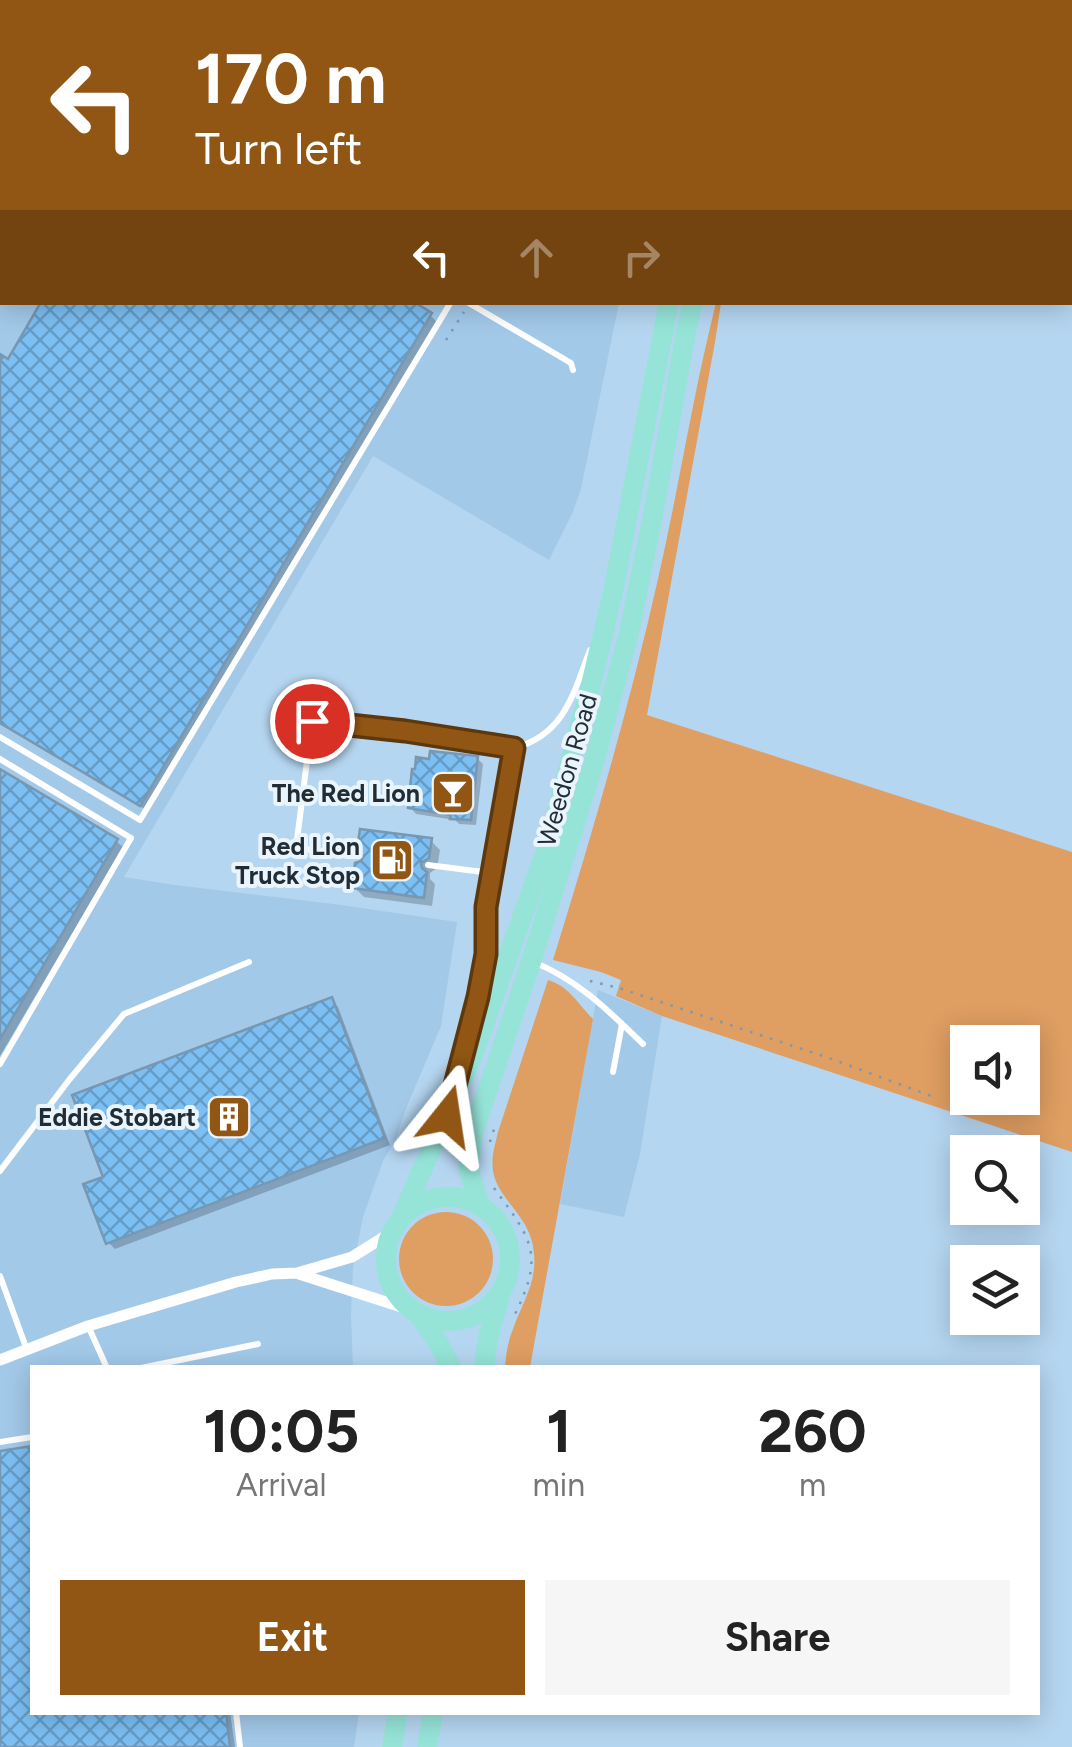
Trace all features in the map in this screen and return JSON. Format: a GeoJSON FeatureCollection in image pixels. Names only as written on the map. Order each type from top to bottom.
{"type":"FeatureCollection","features":[{"type":"Feature","properties":{"kind":"highway","name":"Weedon Road"},"geometry":{"type":"LineString","coordinates":[[397,1225],[480,1035],[548,845],[612,592],[668,305]]}},
{"type":"Feature","properties":{"kind":"highway","name":"Weedon Road"},"geometry":{"type":"LineString","coordinates":[[480,1204],[468,1168],[470,1143],[592,768],[629,633],[693,305]]}},
{"type":"Feature","properties":{"kind":"highway"},"geometry":{"type":"LineString","coordinates":[[450,1365],[416,1312],[399,1297],[388,1276],[386,1258],[397,1225],[416,1205],[436,1197],[459,1197],[480,1204],[502,1226],[510,1248],[510,1271],[489,1331],[484,1365]]}},
{"type":"Feature","properties":{"kind":"highway"},"geometry":{"type":"LineString","coordinates":[[416,1312],[444,1321],[466,1319],[486,1309],[501,1292]]}},
{"type":"Feature","properties":{"kind":"highway"},"geometry":{"type":"LineString","coordinates":[[392,1747],[397,1715]]}},
{"type":"Feature","properties":{"kind":"highway"},"geometry":{"type":"LineString","coordinates":[[427,1747],[432,1715]]}},
{"type":"Feature","properties":{"kind":"street"},"geometry":{"type":"LineString","coordinates":[[0,1360],[88,1326],[236,1282],[297,1273],[352,1258],[397,1225]]}},
{"type":"Feature","properties":{"kind":"street"},"geometry":{"type":"LineString","coordinates":[[297,1273],[416,1312]]}},
{"type":"Feature","properties":{"kind":"lane"},"geometry":{"type":"LineString","coordinates":[[0,737],[140,820],[449,305]]}},
{"type":"Feature","properties":{"kind":"lane"},"geometry":{"type":"LineString","coordinates":[[472,305],[571,363],[573,370]]}},
{"type":"Feature","properties":{"kind":"lane"},"geometry":{"type":"LineString","coordinates":[[356,856],[296,848],[312,721],[514,748],[530,744],[547,734],[560,718],[574,692],[612,592]]}},
{"type":"Feature","properties":{"kind":"lane"},"geometry":{"type":"LineString","coordinates":[[447,1116],[486,954],[486,907],[514,748]]}},
{"type":"Feature","properties":{"kind":"lane"},"geometry":{"type":"LineString","coordinates":[[0,759],[131,838],[0,1064]]}},
{"type":"Feature","properties":{"kind":"lane"},"geometry":{"type":"LineString","coordinates":[[428,865],[491,873]]}},
{"type":"Feature","properties":{"kind":"lane"},"geometry":{"type":"LineString","coordinates":[[0,1171],[124,1014],[250,962]]}},
{"type":"Feature","properties":{"kind":"lane"},"geometry":{"type":"LineString","coordinates":[[531,962],[546,967],[598,1002],[644,1044]]}},
{"type":"Feature","properties":{"kind":"lane"},"geometry":{"type":"LineString","coordinates":[[614,1072],[622,1024]]}},
{"type":"Feature","properties":{"kind":"lane"},"geometry":{"type":"LineString","coordinates":[[0,1276],[28,1350]]}},
{"type":"Feature","properties":{"kind":"lane"},"geometry":{"type":"LineString","coordinates":[[88,1326],[106,1365]]}},
{"type":"Feature","properties":{"kind":"lane"},"geometry":{"type":"LineString","coordinates":[[156,1365],[258,1344]]}},
{"type":"Feature","properties":{"kind":"lane"},"geometry":{"type":"LineString","coordinates":[[0,1442],[30,1438]]}},
{"type":"Feature","properties":{"kind":"lane"},"geometry":{"type":"LineString","coordinates":[[236,1715],[240,1747]]}},
{"type":"Feature","properties":{"kind":"path"},"geometry":{"type":"LineString","coordinates":[[579,978],[830,1058],[934,1097]]}},
{"type":"Feature","properties":{"kind":"shaded area"},"geometry":{"type":"Polygon","coordinates":[[[0,305],[619,305],[581,489],[549,560],[373,456],[124,877],[457,922],[441,1026],[363,1217],[353,1268],[353,1365],[30,1365],[30,1715],[359,1715],[354,1747],[0,1747],[0,305]]]}},
{"type":"Feature","properties":{"kind":"shaded area"},"geometry":{"type":"Polygon","coordinates":[[[716,305],[721,305],[647,715],[1072,852],[1072,1152],[1040,1141],[1040,1135],[1021,1135],[960,1115],[1040,1115],[1040,1025],[950,1025],[950,1112],[662,1016],[616,996],[621,980],[553,960],[635,675],[708,337],[716,305]]]}},
{"type":"Feature","properties":{"kind":"shaded area"},"geometry":{"type":"Polygon","coordinates":[[[548,980],[568,991],[593,1019],[530,1365],[505,1365],[510,1338],[531,1284],[534,1254],[527,1229],[496,1182],[493,1156],[548,980]]]}},
{"type":"Feature","properties":{"kind":"shaded area"},"geometry":{"type":"Polygon","coordinates":[[[598,990],[662,1016],[640,1154],[624,1217],[560,1204],[598,990]]]}},
{"type":"Feature","properties":{"kind":"shaded area"},"geometry":{"type":"Polygon","coordinates":[[[446,1212],[464,1215],[479,1226],[490,1241],[490,1277],[479,1292],[464,1303],[446,1306],[428,1303],[413,1292],[402,1277],[399,1259],[402,1241],[413,1226],[428,1215],[446,1212]]]}},
{"type":"Feature","properties":{"kind":"building"},"geometry":{"type":"Polygon","coordinates":[[[39,305],[419,305],[432,313],[140,806],[0,723],[0,354],[8,359],[39,305]]]}},
{"type":"Feature","properties":{"kind":"building","name":"The Red Lion"},"geometry":{"type":"Polygon","coordinates":[[[430,751],[478,756],[471,820],[408,808],[416,757],[429,759],[430,751]]]}},
{"type":"Feature","properties":{"kind":"building"},"geometry":{"type":"Polygon","coordinates":[[[0,769],[118,839],[0,1039],[0,769]]]}},
{"type":"Feature","properties":{"kind":"building","name":"Red Lion Truck Stop"},"geometry":{"type":"Polygon","coordinates":[[[360,829],[432,838],[429,858],[421,863],[427,872],[424,898],[352,888],[355,863],[363,856],[357,849],[360,829]]]}},
{"type":"Feature","properties":{"kind":"building","name":"Eddie Stobart"},"geometry":{"type":"Polygon","coordinates":[[[332,997],[385,1138],[106,1244],[83,1184],[103,1177],[72,1095],[332,997]]]}},
{"type":"Feature","properties":{"kind":"building"},"geometry":{"type":"Polygon","coordinates":[[[30,1446],[30,1715],[226,1715],[230,1747],[0,1747],[0,1451],[30,1446]]]}},
{"type":"Feature","properties":{"kind":"place","name":"The Red Lion"},"geometry":{"type":"Point","coordinates":[453,793]}},
{"type":"Feature","properties":{"kind":"place","name":"Red Lion Truck Stop"},"geometry":{"type":"Point","coordinates":[392,860]}},
{"type":"Feature","properties":{"kind":"place","name":"Eddie Stobart"},"geometry":{"type":"Point","coordinates":[229,1117]}},
{"type":"Feature","properties":{"kind":"route"},"geometry":{"type":"LineString","coordinates":[[312,721],[514,748],[486,907],[486,954],[447,1116]]}}]}
